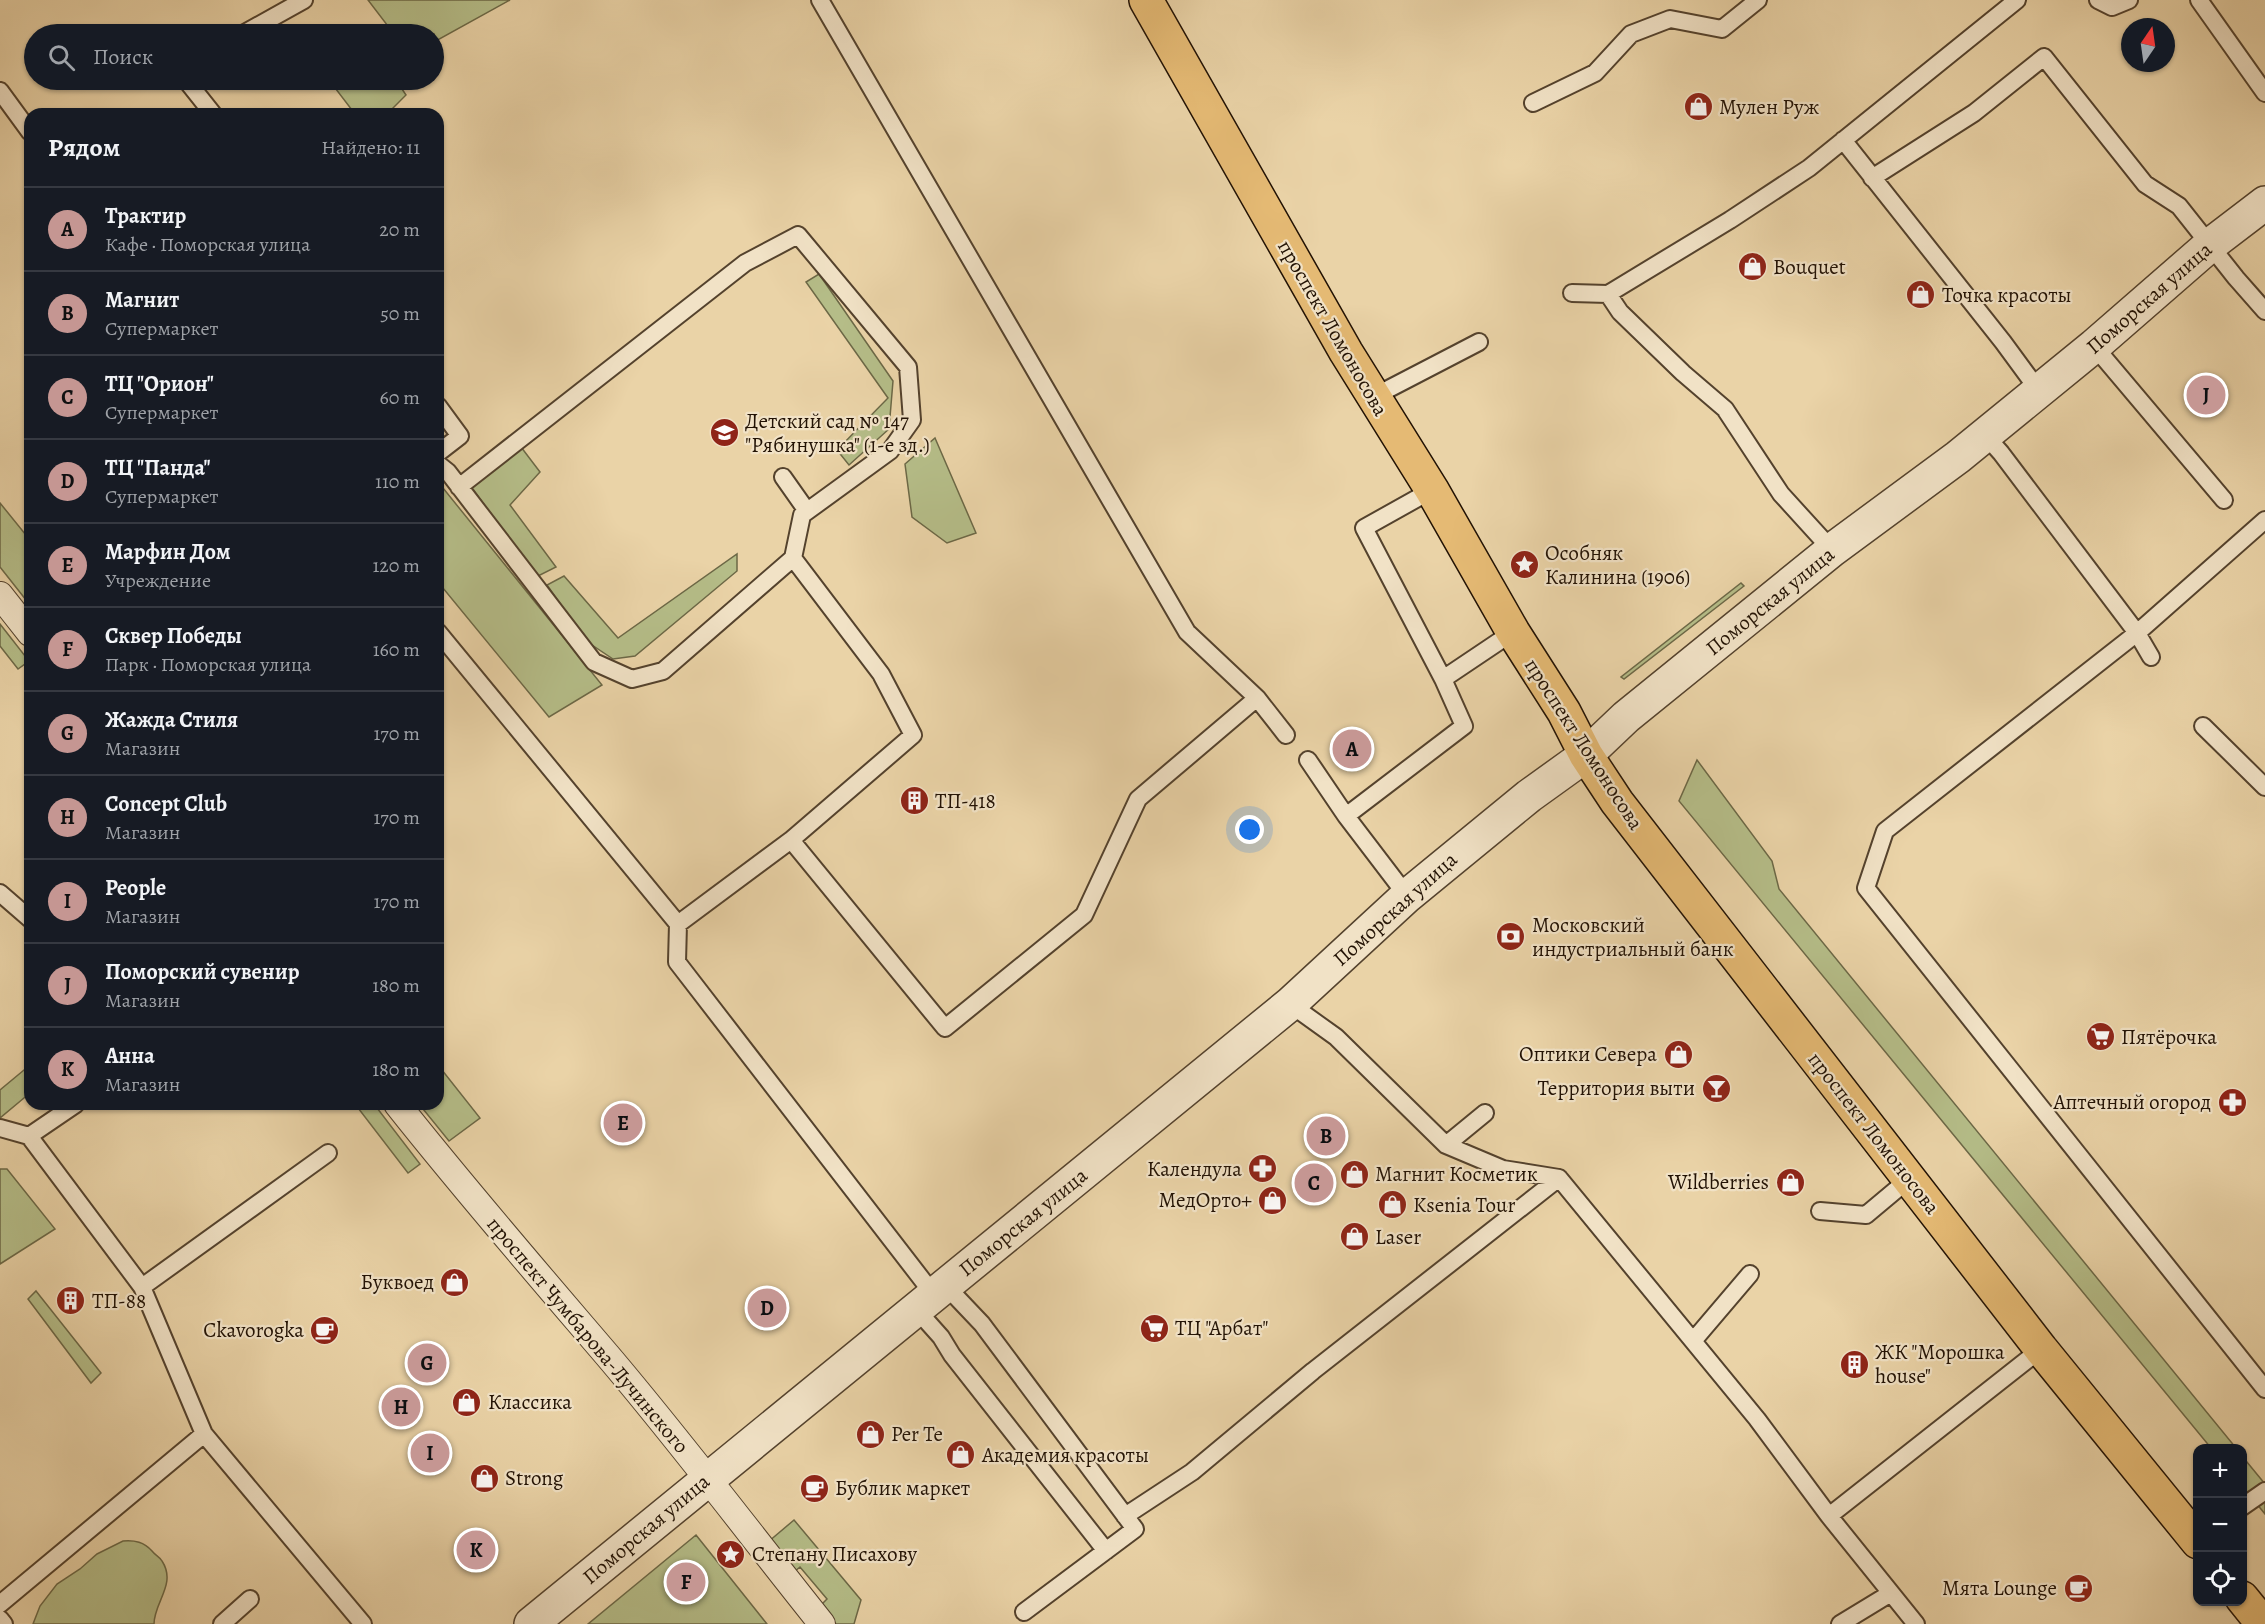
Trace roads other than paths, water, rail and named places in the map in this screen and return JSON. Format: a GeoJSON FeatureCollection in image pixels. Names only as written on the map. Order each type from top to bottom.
{"type":"FeatureCollection","features":[{"type":"Feature","properties":{"kind":"main road","name":"проспект Ломоносова"},"geometry":{"type":"LineString","coordinates":[[1146,0],[1373,397],[1617,802],[2041,1349],[2193,1536]]}},
{"type":"Feature","properties":{"kind":"main road"},"geometry":{"type":"LineString","coordinates":[[2247,1605],[2263,1624]]}},
{"type":"Feature","properties":{"kind":"street","name":"Поморская улица"},"geometry":{"type":"LineString","coordinates":[[531,1624],[1290,1004],[1407,896],[1529,795],[1586,754],[1626,717],[1832,550],[1985,435],[2094,346],[2210,245],[2265,203]]}},
{"type":"Feature","properties":{"kind":"street"},"geometry":{"type":"LineString","coordinates":[[0,595],[24,625]]}},
{"type":"Feature","properties":{"kind":"street","name":"проспект Чумбарова-Лучинского"},"geometry":{"type":"LineString","coordinates":[[402,1110],[444,1164],[606,1354],[822,1624]]}},
{"type":"Feature","properties":{"kind":"lane"},"geometry":{"type":"LineString","coordinates":[[261,24],[304,0]]}},
{"type":"Feature","properties":{"kind":"lane"},"geometry":{"type":"LineString","coordinates":[[820,0],[1187,632],[1257,698],[1286,735]]}},
{"type":"Feature","properties":{"kind":"lane"},"geometry":{"type":"LineString","coordinates":[[1533,103],[1595,73],[1631,34],[1670,19],[1722,29],[1758,0]]}},
{"type":"Feature","properties":{"kind":"lane"},"geometry":{"type":"LineString","coordinates":[[1572,293],[1608,294],[1730,220],[1809,168],[2017,0]]}},
{"type":"Feature","properties":{"kind":"lane"},"geometry":{"type":"LineString","coordinates":[[2098,0],[2112,7],[2129,0]]}},
{"type":"Feature","properties":{"kind":"lane"},"geometry":{"type":"LineString","coordinates":[[2199,0],[2265,93]]}},
{"type":"Feature","properties":{"kind":"lane"},"geometry":{"type":"LineString","coordinates":[[1872,178],[1974,113],[2044,57],[2145,184],[2179,206],[2265,310]]}},
{"type":"Feature","properties":{"kind":"lane"},"geometry":{"type":"LineString","coordinates":[[194,90],[208,108]]}},
{"type":"Feature","properties":{"kind":"lane"},"geometry":{"type":"LineString","coordinates":[[0,91],[24,124]]}},
{"type":"Feature","properties":{"kind":"lane"},"geometry":{"type":"LineString","coordinates":[[1843,140],[2039,391]]}},
{"type":"Feature","properties":{"kind":"lane"},"geometry":{"type":"LineString","coordinates":[[444,468],[594,662],[632,680],[663,671],[793,558],[802,514],[890,451],[912,420],[908,367],[798,235],[745,263],[459,487]]}},
{"type":"Feature","properties":{"kind":"lane"},"geometry":{"type":"LineString","coordinates":[[1608,294],[1620,312],[1635,327],[1725,409],[1781,494],[1832,550]]}},
{"type":"Feature","properties":{"kind":"lane"},"geometry":{"type":"LineString","coordinates":[[1373,397],[1479,342]]}},
{"type":"Feature","properties":{"kind":"lane"},"geometry":{"type":"LineString","coordinates":[[2094,346],[2224,500]]}},
{"type":"Feature","properties":{"kind":"lane"},"geometry":{"type":"LineString","coordinates":[[444,414],[460,436],[444,448]]}},
{"type":"Feature","properties":{"kind":"lane"},"geometry":{"type":"LineString","coordinates":[[1985,435],[2137,633],[2151,657]]}},
{"type":"Feature","properties":{"kind":"lane"},"geometry":{"type":"LineString","coordinates":[[783,477],[807,511]]}},
{"type":"Feature","properties":{"kind":"lane"},"geometry":{"type":"LineString","coordinates":[[1346,816],[1464,726],[1443,680],[1364,528],[1431,490]]}},
{"type":"Feature","properties":{"kind":"lane"},"geometry":{"type":"LineString","coordinates":[[2265,520],[2137,633],[1885,831],[1866,888],[2265,1389]]}},
{"type":"Feature","properties":{"kind":"lane"},"geometry":{"type":"LineString","coordinates":[[678,924],[791,840],[914,735],[881,674],[793,558]]}},
{"type":"Feature","properties":{"kind":"lane"},"geometry":{"type":"LineString","coordinates":[[1443,680],[1513,632]]}},
{"type":"Feature","properties":{"kind":"lane"},"geometry":{"type":"LineString","coordinates":[[444,639],[678,924],[677,962],[932,1296],[982,1324],[1135,1529],[1024,1612]]}},
{"type":"Feature","properties":{"kind":"lane"},"geometry":{"type":"LineString","coordinates":[[791,840],[945,1028],[1084,915],[1138,799],[1257,698]]}},
{"type":"Feature","properties":{"kind":"lane"},"geometry":{"type":"LineString","coordinates":[[2202,726],[2265,787]]}},
{"type":"Feature","properties":{"kind":"lane"},"geometry":{"type":"LineString","coordinates":[[1308,760],[1346,816],[1407,896]]}},
{"type":"Feature","properties":{"kind":"lane"},"geometry":{"type":"LineString","coordinates":[[0,893],[24,914]]}},
{"type":"Feature","properties":{"kind":"lane"},"geometry":{"type":"LineString","coordinates":[[1290,1004],[1336,1036],[1446,1145],[1503,1169],[1558,1178],[1757,1419],[1829,1516],[1916,1624]]}},
{"type":"Feature","properties":{"kind":"lane"},"geometry":{"type":"LineString","coordinates":[[30,1137],[68,1110]]}},
{"type":"Feature","properties":{"kind":"lane"},"geometry":{"type":"LineString","coordinates":[[1446,1145],[1485,1113]]}},
{"type":"Feature","properties":{"kind":"lane"},"geometry":{"type":"LineString","coordinates":[[0,1128],[30,1137],[142,1287],[204,1434],[363,1624]]}},
{"type":"Feature","properties":{"kind":"lane"},"geometry":{"type":"LineString","coordinates":[[142,1287],[328,1153]]}},
{"type":"Feature","properties":{"kind":"lane"},"geometry":{"type":"LineString","coordinates":[[1125,1516],[1192,1472],[1313,1371],[1558,1178]]}},
{"type":"Feature","properties":{"kind":"lane"},"geometry":{"type":"LineString","coordinates":[[1820,1212],[1866,1215],[1909,1179]]}},
{"type":"Feature","properties":{"kind":"lane"},"geometry":{"type":"LineString","coordinates":[[1693,1341],[1750,1274]]}},
{"type":"Feature","properties":{"kind":"lane"},"geometry":{"type":"LineString","coordinates":[[932,1296],[941,1337],[952,1355],[1106,1551]]}},
{"type":"Feature","properties":{"kind":"lane"},"geometry":{"type":"LineString","coordinates":[[1829,1516],[2041,1349]]}},
{"type":"Feature","properties":{"kind":"lane"},"geometry":{"type":"LineString","coordinates":[[0,1604],[204,1434]]}},
{"type":"Feature","properties":{"kind":"lane"},"geometry":{"type":"LineString","coordinates":[[2247,1504],[2265,1491]]}},
{"type":"Feature","properties":{"kind":"lane"},"geometry":{"type":"LineString","coordinates":[[1840,1624],[1891,1593]]}},
{"type":"Feature","properties":{"kind":"lane"},"geometry":{"type":"LineString","coordinates":[[222,1624],[250,1599]]}},
{"type":"Feature","properties":{"kind":"lane"},"geometry":{"type":"LineString","coordinates":[[0,1619],[4,1624]]}},
{"type":"Feature","properties":{"kind":"place","name":"Мулен Руж"},"geometry":{"type":"Point","coordinates":[1698,107]}},
{"type":"Feature","properties":{"kind":"place","name":"Bouquet"},"geometry":{"type":"Point","coordinates":[1752,267]}},
{"type":"Feature","properties":{"kind":"place","name":"Точка красоты"},"geometry":{"type":"Point","coordinates":[1921,295]}},
{"type":"Feature","properties":{"kind":"place","name":"Поморский сувенир"},"geometry":{"type":"Point","coordinates":[2206,395]}},
{"type":"Feature","properties":{"kind":"place","name":"Детский сад № 147 \"Рябинушка\" (1-е зд.)"},"geometry":{"type":"Point","coordinates":[724,433]}},
{"type":"Feature","properties":{"kind":"place","name":"Особняк Калинина (1906)"},"geometry":{"type":"Point","coordinates":[1524,565]}},
{"type":"Feature","properties":{"kind":"place","name":"Трактир"},"geometry":{"type":"Point","coordinates":[1352,749]}},
{"type":"Feature","properties":{"kind":"place","name":"ТП-418"},"geometry":{"type":"Point","coordinates":[914,801]}},
{"type":"Feature","properties":{"kind":"place","name":"Московский индустриальный банк"},"geometry":{"type":"Point","coordinates":[1511,937]}},
{"type":"Feature","properties":{"kind":"place","name":"Пятёрочка"},"geometry":{"type":"Point","coordinates":[2100,1037]}},
{"type":"Feature","properties":{"kind":"place","name":"Оптики Севера"},"geometry":{"type":"Point","coordinates":[1678,1054]}},
{"type":"Feature","properties":{"kind":"place","name":"Территория выти"},"geometry":{"type":"Point","coordinates":[1716,1088]}},
{"type":"Feature","properties":{"kind":"place","name":"Аптечный огород"},"geometry":{"type":"Point","coordinates":[2232,1102]}},
{"type":"Feature","properties":{"kind":"place","name":"Марфин Дом"},"geometry":{"type":"Point","coordinates":[623,1123]}},
{"type":"Feature","properties":{"kind":"place","name":"Магнит"},"geometry":{"type":"Point","coordinates":[1326,1136]}},
{"type":"Feature","properties":{"kind":"place","name":"Календула"},"geometry":{"type":"Point","coordinates":[1263,1169]}},
{"type":"Feature","properties":{"kind":"place","name":"Магнит Косметик"},"geometry":{"type":"Point","coordinates":[1354,1174]}},
{"type":"Feature","properties":{"kind":"place","name":"Wildberries"},"geometry":{"type":"Point","coordinates":[1790,1182]}},
{"type":"Feature","properties":{"kind":"place","name":"ТЦ \"Орион\""},"geometry":{"type":"Point","coordinates":[1314,1183]}},
{"type":"Feature","properties":{"kind":"place","name":"МедОрто+"},"geometry":{"type":"Point","coordinates":[1273,1200]}},
{"type":"Feature","properties":{"kind":"place","name":"Ksenia Tour"},"geometry":{"type":"Point","coordinates":[1392,1205]}},
{"type":"Feature","properties":{"kind":"place","name":"Laser"},"geometry":{"type":"Point","coordinates":[1354,1237]}},
{"type":"Feature","properties":{"kind":"place","name":"Буквоед"},"geometry":{"type":"Point","coordinates":[455,1282]}},
{"type":"Feature","properties":{"kind":"place","name":"ТП-88"},"geometry":{"type":"Point","coordinates":[71,1301]}},
{"type":"Feature","properties":{"kind":"place","name":"ТЦ \"Панда\""},"geometry":{"type":"Point","coordinates":[767,1308]}},
{"type":"Feature","properties":{"kind":"place","name":"ТЦ \"Арбат\""},"geometry":{"type":"Point","coordinates":[1154,1328]}},
{"type":"Feature","properties":{"kind":"place","name":"Ckavorogka"},"geometry":{"type":"Point","coordinates":[325,1330]}},
{"type":"Feature","properties":{"kind":"place","name":"Жажда Стиля"},"geometry":{"type":"Point","coordinates":[427,1363]}},
{"type":"Feature","properties":{"kind":"place","name":"ЖК \"Морошка house\""},"geometry":{"type":"Point","coordinates":[1854,1364]}},
{"type":"Feature","properties":{"kind":"place","name":"Классика"},"geometry":{"type":"Point","coordinates":[467,1402]}},
{"type":"Feature","properties":{"kind":"place","name":"Concept Club"},"geometry":{"type":"Point","coordinates":[401,1407]}},
{"type":"Feature","properties":{"kind":"place","name":"Per Te"},"geometry":{"type":"Point","coordinates":[870,1434]}},
{"type":"Feature","properties":{"kind":"place","name":"People"},"geometry":{"type":"Point","coordinates":[430,1453]}},
{"type":"Feature","properties":{"kind":"place","name":"Академия красоты"},"geometry":{"type":"Point","coordinates":[961,1455]}},
{"type":"Feature","properties":{"kind":"place","name":"Strong"},"geometry":{"type":"Point","coordinates":[484,1478]}},
{"type":"Feature","properties":{"kind":"place","name":"Бублик маркет"},"geometry":{"type":"Point","coordinates":[814,1488]}},
{"type":"Feature","properties":{"kind":"place","name":"Анна"},"geometry":{"type":"Point","coordinates":[476,1550]}},
{"type":"Feature","properties":{"kind":"place","name":"Степану Писахову"},"geometry":{"type":"Point","coordinates":[731,1554]}},
{"type":"Feature","properties":{"kind":"place","name":"Сквер Победы"},"geometry":{"type":"Point","coordinates":[686,1582]}},
{"type":"Feature","properties":{"kind":"place","name":"Мята Lounge"},"geometry":{"type":"Point","coordinates":[2078,1588]}}]}
